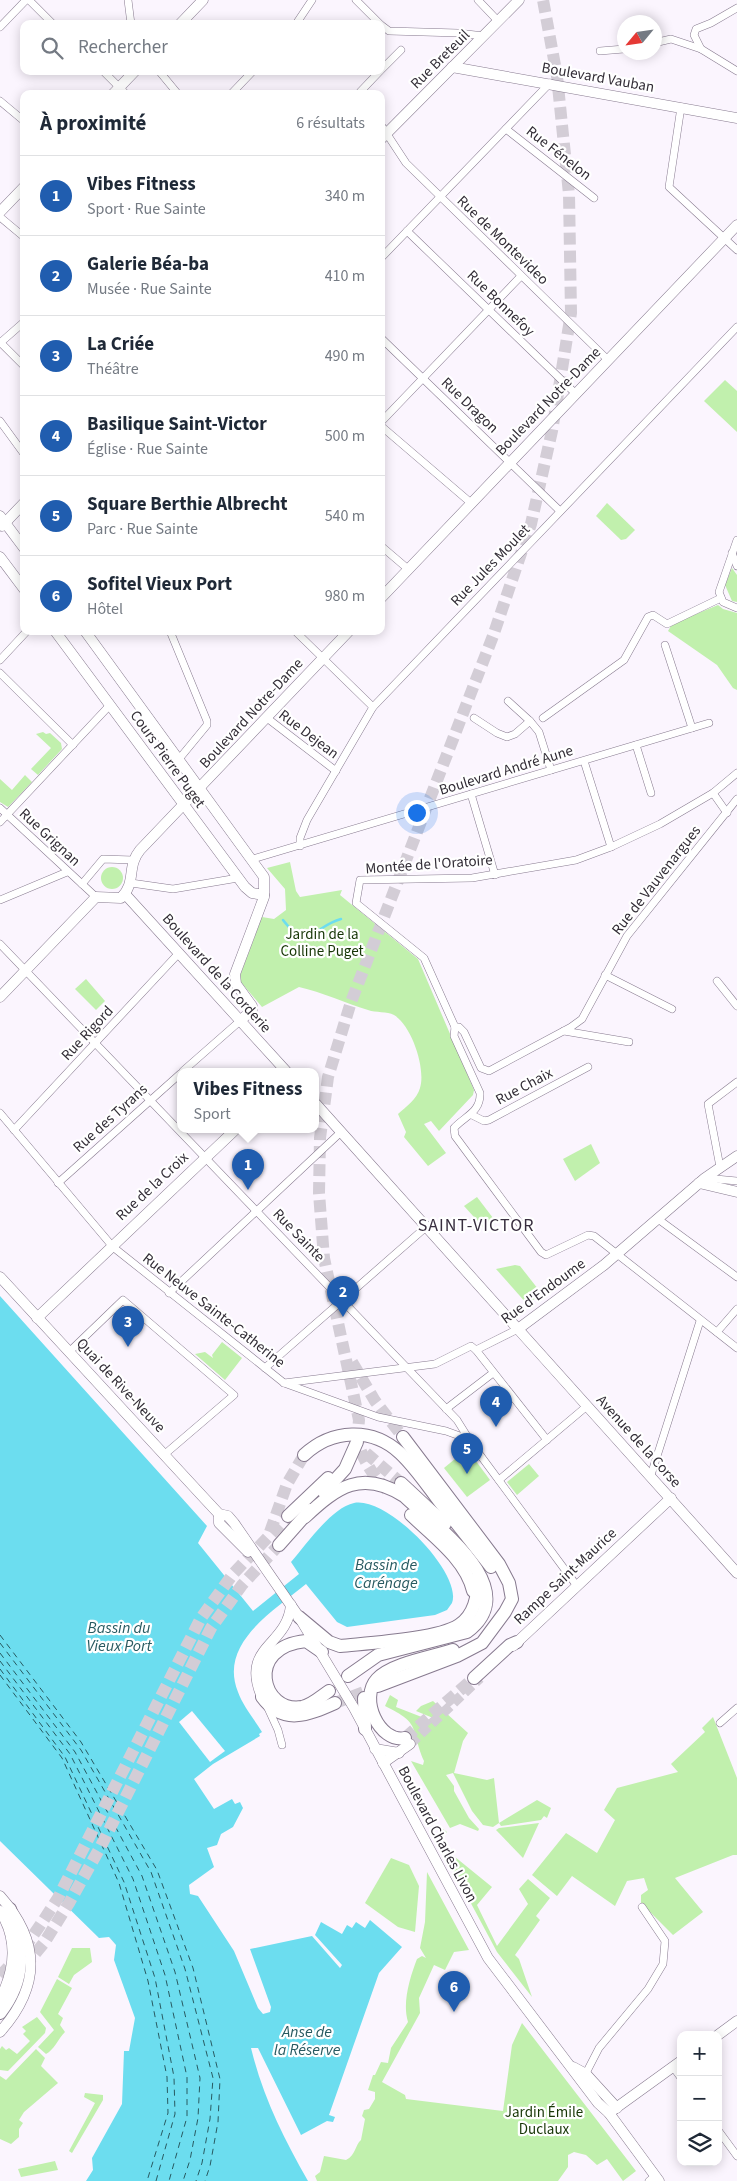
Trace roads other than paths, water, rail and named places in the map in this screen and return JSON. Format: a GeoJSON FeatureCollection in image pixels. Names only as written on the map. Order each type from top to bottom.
{"type":"FeatureCollection","features":[{"type":"Feature","properties":{"kind":"highway"},"geometry":{"type":"LineString","coordinates":[[304,1454],[325,1439],[347,1434],[367,1436],[392,1446],[407,1460],[502,1583],[507,1598],[505,1612]]}},
{"type":"Feature","properties":{"kind":"highway"},"geometry":{"type":"LineString","coordinates":[[378,1686],[467,1652],[482,1643],[491,1628],[505,1612],[512,1595],[504,1572],[403,1437]]}},
{"type":"Feature","properties":{"kind":"highway"},"geometry":{"type":"LineString","coordinates":[[278,1545],[345,1469],[354,1442],[331,1475],[288,1516]]}},
{"type":"Feature","properties":{"kind":"highway"},"geometry":{"type":"LineString","coordinates":[[305,1516],[332,1492],[360,1483],[381,1485],[394,1489],[445,1533],[471,1560],[482,1579],[476,1624],[457,1636],[378,1655],[348,1676]]}},
{"type":"Feature","properties":{"kind":"highway"},"geometry":{"type":"LineString","coordinates":[[294,1610],[324,1638],[336,1645],[416,1636],[454,1628],[480,1605],[488,1583],[478,1563],[451,1529],[401,1483]]}},
{"type":"Feature","properties":{"kind":"highway"},"geometry":{"type":"LineString","coordinates":[[392,1495],[438,1541],[467,1574],[480,1605]]}},
{"type":"Feature","properties":{"kind":"highway"},"geometry":{"type":"LineString","coordinates":[[408,1741],[393,1738],[384,1732],[372,1710],[370,1690],[375,1681],[383,1674],[466,1645],[491,1628]]}},
{"type":"Feature","properties":{"kind":"highway"},"geometry":{"type":"LineString","coordinates":[[416,1636],[457,1636]]}},
{"type":"Feature","properties":{"kind":"highway"},"geometry":{"type":"LineString","coordinates":[[477,1678],[510,1645],[521,1637]]}},
{"type":"Feature","properties":{"kind":"highway"},"geometry":{"type":"LineString","coordinates":[[322,1652],[306,1641],[284,1646],[270,1658],[265,1671],[266,1680],[272,1695],[279,1701],[292,1707],[310,1704],[328,1691]]}},
{"type":"Feature","properties":{"kind":"highway"},"geometry":{"type":"LineString","coordinates":[[365,1729],[364,1691],[370,1680],[385,1668],[420,1660]]}},
{"type":"Feature","properties":{"kind":"highway"},"geometry":{"type":"LineString","coordinates":[[262,1696],[271,1707],[286,1714],[303,1715],[335,1703]]}},
{"type":"Feature","properties":{"kind":"highway"},"geometry":{"type":"LineString","coordinates":[[0,2013],[14,1991],[20,1967],[21,1948],[5,1910]]}},
{"type":"Feature","properties":{"kind":"street"},"geometry":{"type":"LineString","coordinates":[[0,27],[27,0],[49,20]]}},
{"type":"Feature","properties":{"kind":"street"},"geometry":{"type":"LineString","coordinates":[[128,0],[130,20]]}},
{"type":"Feature","properties":{"kind":"street"},"geometry":{"type":"LineString","coordinates":[[184,20],[203,0]]}},
{"type":"Feature","properties":{"kind":"street"},"geometry":{"type":"LineString","coordinates":[[299,20],[312,0]]}},
{"type":"Feature","properties":{"kind":"street"},"geometry":{"type":"LineString","coordinates":[[356,0],[376,20]]}},
{"type":"Feature","properties":{"kind":"street"},"geometry":{"type":"LineString","coordinates":[[478,0],[498,21]]}},
{"type":"Feature","properties":{"kind":"street","name":"Rue Breteuil"},"geometry":{"type":"LineString","coordinates":[[385,131],[519,0]]}},
{"type":"Feature","properties":{"kind":"street"},"geometry":{"type":"LineString","coordinates":[[700,49],[694,31],[736,9]]}},
{"type":"Feature","properties":{"kind":"street"},"geometry":{"type":"LineString","coordinates":[[385,31],[458,33],[484,36]]}},
{"type":"Feature","properties":{"kind":"street"},"geometry":{"type":"LineString","coordinates":[[662,41],[671,39],[700,49],[737,71]]}},
{"type":"Feature","properties":{"kind":"street"},"geometry":{"type":"LineString","coordinates":[[385,67],[401,50]]}},
{"type":"Feature","properties":{"kind":"street"},"geometry":{"type":"LineString","coordinates":[[600,51],[617,50]]}},
{"type":"Feature","properties":{"kind":"street","name":"Boulevard Vauban"},"geometry":{"type":"LineString","coordinates":[[452,66],[737,118]]}},
{"type":"Feature","properties":{"kind":"street"},"geometry":{"type":"LineString","coordinates":[[106,75],[118,90]]}},
{"type":"Feature","properties":{"kind":"street"},"geometry":{"type":"LineString","coordinates":[[121,90],[132,75]]}},
{"type":"Feature","properties":{"kind":"street"},"geometry":{"type":"LineString","coordinates":[[162,75],[175,90]]}},
{"type":"Feature","properties":{"kind":"street"},"geometry":{"type":"LineString","coordinates":[[235,90],[249,75]]}},
{"type":"Feature","properties":{"kind":"street"},"geometry":{"type":"LineString","coordinates":[[362,90],[377,75]]}},
{"type":"Feature","properties":{"kind":"street"},"geometry":{"type":"LineString","coordinates":[[385,254],[550,83]]}},
{"type":"Feature","properties":{"kind":"street"},"geometry":{"type":"LineString","coordinates":[[0,101],[20,118]]}},
{"type":"Feature","properties":{"kind":"street"},"geometry":{"type":"LineString","coordinates":[[681,107],[669,187],[737,250]]}},
{"type":"Feature","properties":{"kind":"street","name":"Rue Fénelon"},"geometry":{"type":"LineString","coordinates":[[506,129],[594,198]]}},
{"type":"Feature","properties":{"kind":"street","name":"Rue de Montevideo"},"geometry":{"type":"LineString","coordinates":[[385,136],[406,163],[440,198],[608,360]]}},
{"type":"Feature","properties":{"kind":"street"},"geometry":{"type":"LineString","coordinates":[[0,212],[20,191]]}},
{"type":"Feature","properties":{"kind":"street"},"geometry":{"type":"LineString","coordinates":[[0,217],[20,234]]}},
{"type":"Feature","properties":{"kind":"street","name":"Boulevard Notre-Dame"},"geometry":{"type":"LineString","coordinates":[[385,594],[737,225]]}},
{"type":"Feature","properties":{"kind":"street","name":"Rue Bonnefoy"},"geometry":{"type":"LineString","coordinates":[[407,231],[576,394]]}},
{"type":"Feature","properties":{"kind":"street"},"geometry":{"type":"LineString","coordinates":[[385,418],[521,276]]}},
{"type":"Feature","properties":{"kind":"street"},"geometry":{"type":"LineString","coordinates":[[20,326],[0,343],[20,362]]}},
{"type":"Feature","properties":{"kind":"street","name":"Rue Jules Moulet"},"geometry":{"type":"LineString","coordinates":[[300,846],[302,830],[373,707],[737,327]]}},
{"type":"Feature","properties":{"kind":"street","name":"Rue Dragon"},"geometry":{"type":"LineString","coordinates":[[385,342],[560,511]]}},
{"type":"Feature","properties":{"kind":"street"},"geometry":{"type":"LineString","coordinates":[[0,421],[20,448]]}},
{"type":"Feature","properties":{"kind":"street"},"geometry":{"type":"LineString","coordinates":[[385,429],[471,503]]}},
{"type":"Feature","properties":{"kind":"street"},"geometry":{"type":"LineString","coordinates":[[20,506],[2,522],[20,543]]}},
{"type":"Feature","properties":{"kind":"street"},"geometry":{"type":"LineString","coordinates":[[737,540],[719,587],[720,598],[727,605],[737,608]]}},
{"type":"Feature","properties":{"kind":"street"},"geometry":{"type":"LineString","coordinates":[[385,549],[408,569]]}},
{"type":"Feature","properties":{"kind":"street"},"geometry":{"type":"LineString","coordinates":[[732,552],[737,566]]}},
{"type":"Feature","properties":{"kind":"street"},"geometry":{"type":"LineString","coordinates":[[0,557],[20,584]]}},
{"type":"Feature","properties":{"kind":"street"},"geometry":{"type":"LineString","coordinates":[[543,718],[624,660],[648,617],[652,615],[667,624],[720,598]]}},
{"type":"Feature","properties":{"kind":"street"},"geometry":{"type":"LineString","coordinates":[[0,660],[23,635]]}},
{"type":"Feature","properties":{"kind":"street","name":"Cours Pierre Puget"},"geometry":{"type":"LineString","coordinates":[[58,635],[238,878],[252,893],[264,895]]}},
{"type":"Feature","properties":{"kind":"street","name":"Cours Pierre Puget"},"geometry":{"type":"LineString","coordinates":[[88,635],[253,859],[264,877],[264,895],[236,974],[236,984],[253,1008],[240,1020]]}},
{"type":"Feature","properties":{"kind":"street"},"geometry":{"type":"LineString","coordinates":[[172,635],[208,721],[207,725],[180,759]]}},
{"type":"Feature","properties":{"kind":"street"},"geometry":{"type":"LineString","coordinates":[[299,635],[373,707]]}},
{"type":"Feature","properties":{"kind":"street","name":"Boulevard Notre-Dame"},"geometry":{"type":"LineString","coordinates":[[133,860],[345,635]]}},
{"type":"Feature","properties":{"kind":"street"},"geometry":{"type":"LineString","coordinates":[[665,645],[692,728]]}},
{"type":"Feature","properties":{"kind":"street"},"geometry":{"type":"LineString","coordinates":[[0,673],[73,745]]}},
{"type":"Feature","properties":{"kind":"street"},"geometry":{"type":"LineString","coordinates":[[508,701],[539,732],[551,770]]}},
{"type":"Feature","properties":{"kind":"street"},"geometry":{"type":"LineString","coordinates":[[0,822],[110,705]]}},
{"type":"Feature","properties":{"kind":"street","name":"Rue Dejean"},"geometry":{"type":"LineString","coordinates":[[266,718],[336,771]]}},
{"type":"Feature","properties":{"kind":"street"},"geometry":{"type":"LineString","coordinates":[[474,718],[497,733],[507,737],[515,734],[530,721]]}},
{"type":"Feature","properties":{"kind":"street","name":"Boulevard André Aune"},"geometry":{"type":"LineString","coordinates":[[253,859],[709,723]]}},
{"type":"Feature","properties":{"kind":"street"},"geometry":{"type":"LineString","coordinates":[[636,745],[651,793]]}},
{"type":"Feature","properties":{"kind":"street"},"geometry":{"type":"LineString","coordinates":[[584,760],[611,847]]}},
{"type":"Feature","properties":{"kind":"street","name":"Montée de l'Oratoire"},"geometry":{"type":"LineString","coordinates":[[455,1027],[424,958],[356,903],[360,880],[472,878],[576,860],[611,847],[669,819],[713,793],[737,773]]}},
{"type":"Feature","properties":{"kind":"street"},"geometry":{"type":"LineString","coordinates":[[713,793],[727,813]]}},
{"type":"Feature","properties":{"kind":"street"},"geometry":{"type":"LineString","coordinates":[[471,794],[495,874]]}},
{"type":"Feature","properties":{"kind":"street","name":"Rue de Vauvenargues"},"geometry":{"type":"LineString","coordinates":[[455,1027],[459,1026],[464,1032],[481,1068],[489,1071],[564,1031],[582,1019],[627,936],[737,799]]}},
{"type":"Feature","properties":{"kind":"street","name":"Rue Grignan"},"geometry":{"type":"LineString","coordinates":[[0,808],[96,897]]}},
{"type":"Feature","properties":{"kind":"street"},"geometry":{"type":"LineString","coordinates":[[0,997],[96,897],[121,898],[125,894],[131,883],[133,860],[102,859],[82,884]]}},
{"type":"Feature","properties":{"kind":"street"},"geometry":{"type":"LineString","coordinates":[[0,900],[67,872]]}},
{"type":"Feature","properties":{"kind":"street"},"geometry":{"type":"LineString","coordinates":[[131,883],[173,889],[238,878]]}},
{"type":"Feature","properties":{"kind":"street","name":"Boulevard de la Corderie"},"geometry":{"type":"LineString","coordinates":[[125,894],[283,1068]]}},
{"type":"Feature","properties":{"kind":"street","name":"Rue Sainte"},"geometry":{"type":"LineString","coordinates":[[0,944],[177,1127]]}},
{"type":"Feature","properties":{"kind":"street","name":"Rue Rigord"},"geometry":{"type":"LineString","coordinates":[[14,1130],[179,954]]}},
{"type":"Feature","properties":{"kind":"street"},"geometry":{"type":"LineString","coordinates":[[605,975],[672,1009]]}},
{"type":"Feature","properties":{"kind":"street"},"geometry":{"type":"LineString","coordinates":[[717,981],[737,1006]]}},
{"type":"Feature","properties":{"kind":"street"},"geometry":{"type":"LineString","coordinates":[[187,1068],[240,1020]]}},
{"type":"Feature","properties":{"kind":"street"},"geometry":{"type":"LineString","coordinates":[[455,1027],[454,1036],[480,1093],[480,1099],[472,1115],[456,1126],[455,1136],[539,1250],[546,1254],[591,1235],[737,1348]]}},
{"type":"Feature","properties":{"kind":"street"},"geometry":{"type":"LineString","coordinates":[[564,1031],[629,1042]]}},
{"type":"Feature","properties":{"kind":"street","name":"Rue Chaix"},"geometry":{"type":"LineString","coordinates":[[472,1115],[484,1121],[490,1120],[588,1067]]}},
{"type":"Feature","properties":{"kind":"street","name":"Rue des Tyrans"},"geometry":{"type":"LineString","coordinates":[[58,1183],[177,1077]]}},
{"type":"Feature","properties":{"kind":"street"},"geometry":{"type":"LineString","coordinates":[[720,1167],[708,1104],[737,1082]]}},
{"type":"Feature","properties":{"kind":"street"},"geometry":{"type":"LineString","coordinates":[[319,1107],[518,1329]]}},
{"type":"Feature","properties":{"kind":"street","name":"Rue Neuve Sainte-Catherine"},"geometry":{"type":"LineString","coordinates":[[0,1113],[112,1247],[284,1383],[378,1417],[446,1431],[468,1439]]}},
{"type":"Feature","properties":{"kind":"street"},"geometry":{"type":"LineString","coordinates":[[169,1292],[341,1132]]}},
{"type":"Feature","properties":{"kind":"street","name":"Rue Sainte"},"geometry":{"type":"LineString","coordinates":[[183,1133],[457,1420],[468,1439],[577,1586]]}},
{"type":"Feature","properties":{"kind":"street","name":"Rue de la Croix"},"geometry":{"type":"LineString","coordinates":[[36,1318],[112,1247],[116,1240],[232,1133]]}},
{"type":"Feature","properties":{"kind":"street","name":"Rue d'Endoume"},"geometry":{"type":"LineString","coordinates":[[284,1383],[388,1368],[406,1368],[434,1364],[470,1346],[476,1350],[518,1329],[617,1254],[702,1180],[737,1156]]}},
{"type":"Feature","properties":{"kind":"street"},"geometry":{"type":"LineString","coordinates":[[702,1180],[737,1180]]}},
{"type":"Feature","properties":{"kind":"street"},"geometry":{"type":"LineString","coordinates":[[702,1180],[737,1192]]}},
{"type":"Feature","properties":{"kind":"street"},"geometry":{"type":"LineString","coordinates":[[658,1219],[737,1277]]}},
{"type":"Feature","properties":{"kind":"street"},"geometry":{"type":"LineString","coordinates":[[264,1368],[426,1227]]}},
{"type":"Feature","properties":{"kind":"street","name":"Quai de Rive-Neuve"},"geometry":{"type":"LineString","coordinates":[[0,1277],[219,1514],[219,1523],[266,1570],[294,1610]]}},
{"type":"Feature","properties":{"kind":"street"},"geometry":{"type":"LineString","coordinates":[[69,1352],[123,1300],[234,1395],[165,1454]]}},
{"type":"Feature","properties":{"kind":"street"},"geometry":{"type":"LineString","coordinates":[[717,1332],[737,1309]]}},
{"type":"Feature","properties":{"kind":"street"},"geometry":{"type":"LineString","coordinates":[[650,1475],[700,1321]]}},
{"type":"Feature","properties":{"kind":"street","name":"Avenue de la Corse"},"geometry":{"type":"LineString","coordinates":[[518,1329],[735,1568]]}},
{"type":"Feature","properties":{"kind":"street"},"geometry":{"type":"LineString","coordinates":[[476,1350],[547,1440]]}},
{"type":"Feature","properties":{"kind":"street"},"geometry":{"type":"LineString","coordinates":[[446,1409],[493,1373]]}},
{"type":"Feature","properties":{"kind":"street"},"geometry":{"type":"LineString","coordinates":[[499,1480],[587,1406]]}},
{"type":"Feature","properties":{"kind":"street","name":"Rampe Saint-Maurice"},"geometry":{"type":"LineString","coordinates":[[521,1637],[671,1498]]}},
{"type":"Feature","properties":{"kind":"street"},"geometry":{"type":"LineString","coordinates":[[282,1745],[278,1730],[262,1696],[257,1680],[259,1658],[265,1647],[284,1630],[294,1610]]}},
{"type":"Feature","properties":{"kind":"street","name":"Boulevard Charles Livon"},"geometry":{"type":"LineString","coordinates":[[294,1610],[322,1652],[365,1729],[488,1958],[568,2064],[584,2078],[598,2103],[613,2111],[654,2179]]}},
{"type":"Feature","properties":{"kind":"street"},"geometry":{"type":"LineString","coordinates":[[720,1723],[737,1708]]}},
{"type":"Feature","properties":{"kind":"street"},"geometry":{"type":"LineString","coordinates":[[278,1730],[280,1718],[286,1714]]}},
{"type":"Feature","properties":{"kind":"street"},"geometry":{"type":"LineString","coordinates":[[383,1764],[399,1753],[408,1741]]}},
{"type":"Feature","properties":{"kind":"street"},"geometry":{"type":"LineString","coordinates":[[375,1749],[399,1753]]}},
{"type":"Feature","properties":{"kind":"street"},"geometry":{"type":"LineString","coordinates":[[0,1896],[13,1944],[13,1961],[9,1979],[0,1999]]}},
{"type":"Feature","properties":{"kind":"street"},"geometry":{"type":"LineString","coordinates":[[584,2078],[599,2048],[648,1990],[663,1964],[665,1941],[642,1907]]}},
{"type":"Feature","properties":{"kind":"street"},"geometry":{"type":"LineString","coordinates":[[0,2032],[26,1992],[31,1975],[27,1937],[5,1910]]}},
{"type":"Feature","properties":{"kind":"street"},"geometry":{"type":"LineString","coordinates":[[722,2032],[737,2021]]}},
{"type":"Feature","properties":{"kind":"street"},"geometry":{"type":"LineString","coordinates":[[613,2111],[677,2064]]}},
{"type":"Feature","properties":{"kind":"street"},"geometry":{"type":"LineString","coordinates":[[722,2135],[737,2156]]}},
{"type":"Feature","properties":{"kind":"water","name":"Bassin du Vieux Port"},"geometry":{"type":"Polygon","coordinates":[[[0,1296],[207,1526],[198,1543],[253,1611],[299,1574],[291,1562],[328,1519],[345,1506],[354,1503],[368,1504],[403,1524],[435,1557],[446,1574],[452,1590],[452,1603],[447,1610],[435,1615],[347,1627],[337,1622],[306,1584],[253,1629],[243,1643],[236,1658],[234,1674],[238,1692],[262,1732],[259,1734],[260,1736],[213,1764],[194,1779],[214,1809],[232,1799],[235,1804],[240,1802],[243,1808],[233,1827],[221,1834],[217,1845],[207,1848],[214,1867],[189,1885],[190,1894],[198,1896],[234,1951],[258,2008],[263,2014],[270,2012],[271,2007],[250,1949],[312,1936],[340,1968],[342,1965],[315,1935],[321,1922],[342,1934],[347,1925],[352,1928],[356,1922],[365,1928],[370,1920],[402,1947],[379,1973],[329,2115],[335,2117],[333,2122],[327,2121],[301,2135],[258,2048],[251,2048],[261,2083],[275,2116],[290,2149],[308,2181],[86,2181],[93,2170],[92,2158],[122,2104],[124,2051],[129,2051],[135,2018],[114,1960],[116,1945],[109,1937],[99,1938],[0,1841],[0,1296]]]}},
{"type":"Feature","properties":{"kind":"waterway"},"geometry":{"type":"LineString","coordinates":[[283,920],[292,930],[299,935],[305,936],[341,919]]}},
{"type":"Feature","properties":{"kind":"tunnel"},"geometry":{"type":"LineString","coordinates":[[357,1442],[359,1420],[324,1258],[319,1193],[320,1138],[328,1077],[351,1002],[493,636],[531,524],[552,431],[571,313],[569,194],[557,76],[543,0]]}},
{"type":"Feature","properties":{"kind":"tunnel"},"geometry":{"type":"LineString","coordinates":[[352,1362],[375,1401],[403,1437]]}},
{"type":"Feature","properties":{"kind":"tunnel"},"geometry":{"type":"LineString","coordinates":[[355,1434],[367,1464],[387,1490]]}},
{"type":"Feature","properties":{"kind":"tunnel"},"geometry":{"type":"LineString","coordinates":[[366,1453],[401,1483]]}},
{"type":"Feature","properties":{"kind":"tunnel"},"geometry":{"type":"LineString","coordinates":[[270,1532],[287,1484],[304,1455]]}},
{"type":"Feature","properties":{"kind":"tunnel"},"geometry":{"type":"LineString","coordinates":[[0,1976],[24,1948],[58,1898],[201,1618],[233,1574],[288,1516]]}},
{"type":"Feature","properties":{"kind":"tunnel"},"geometry":{"type":"LineString","coordinates":[[24,1967],[44,1943],[101,1846],[211,1628],[242,1585],[279,1545]]}},
{"type":"Feature","properties":{"kind":"tunnel"},"geometry":{"type":"LineString","coordinates":[[405,1738],[474,1678]]}},
{"type":"Feature","properties":{"kind":"tunnel"},"geometry":{"type":"LineString","coordinates":[[410,1744],[480,1678]]}},
{"type":"Feature","properties":{"kind":"tunnel"},"geometry":{"type":"LineString","coordinates":[[335,1703],[375,1688]]}},
{"type":"Feature","properties":{"kind":"place","name":"Vibes Fitness"},"geometry":{"type":"Point","coordinates":[248,1190]}},
{"type":"Feature","properties":{"kind":"place","name":"Galerie Béa-ba"},"geometry":{"type":"Point","coordinates":[343,1317]}},
{"type":"Feature","properties":{"kind":"place","name":"La Criée"},"geometry":{"type":"Point","coordinates":[128,1347]}},
{"type":"Feature","properties":{"kind":"place","name":"Basilique Saint-Victor"},"geometry":{"type":"Point","coordinates":[496,1427]}},
{"type":"Feature","properties":{"kind":"place","name":"Square Berthie Albrecht"},"geometry":{"type":"Point","coordinates":[467,1474]}},
{"type":"Feature","properties":{"kind":"place","name":"Sofitel Vieux Port"},"geometry":{"type":"Point","coordinates":[454,2012]}},
{"type":"Feature","properties":{"kind":"district","name":"SAINT-VICTOR"},"geometry":{"type":"Point","coordinates":[476,1225]}},
{"type":"Feature","properties":{"kind":"park label","name":"Jardin de la Colline Puget"},"geometry":{"type":"Point","coordinates":[322,942]}},
{"type":"Feature","properties":{"kind":"park label","name":"Jardin Émile Duclaux"},"geometry":{"type":"Point","coordinates":[544,2120]}},
{"type":"Feature","properties":{"kind":"water label","name":"Bassin de Carénage"},"geometry":{"type":"Point","coordinates":[386,1573]}},
{"type":"Feature","properties":{"kind":"water label","name":"Anse de la Réserve"},"geometry":{"type":"Point","coordinates":[307,2040]}}]}
